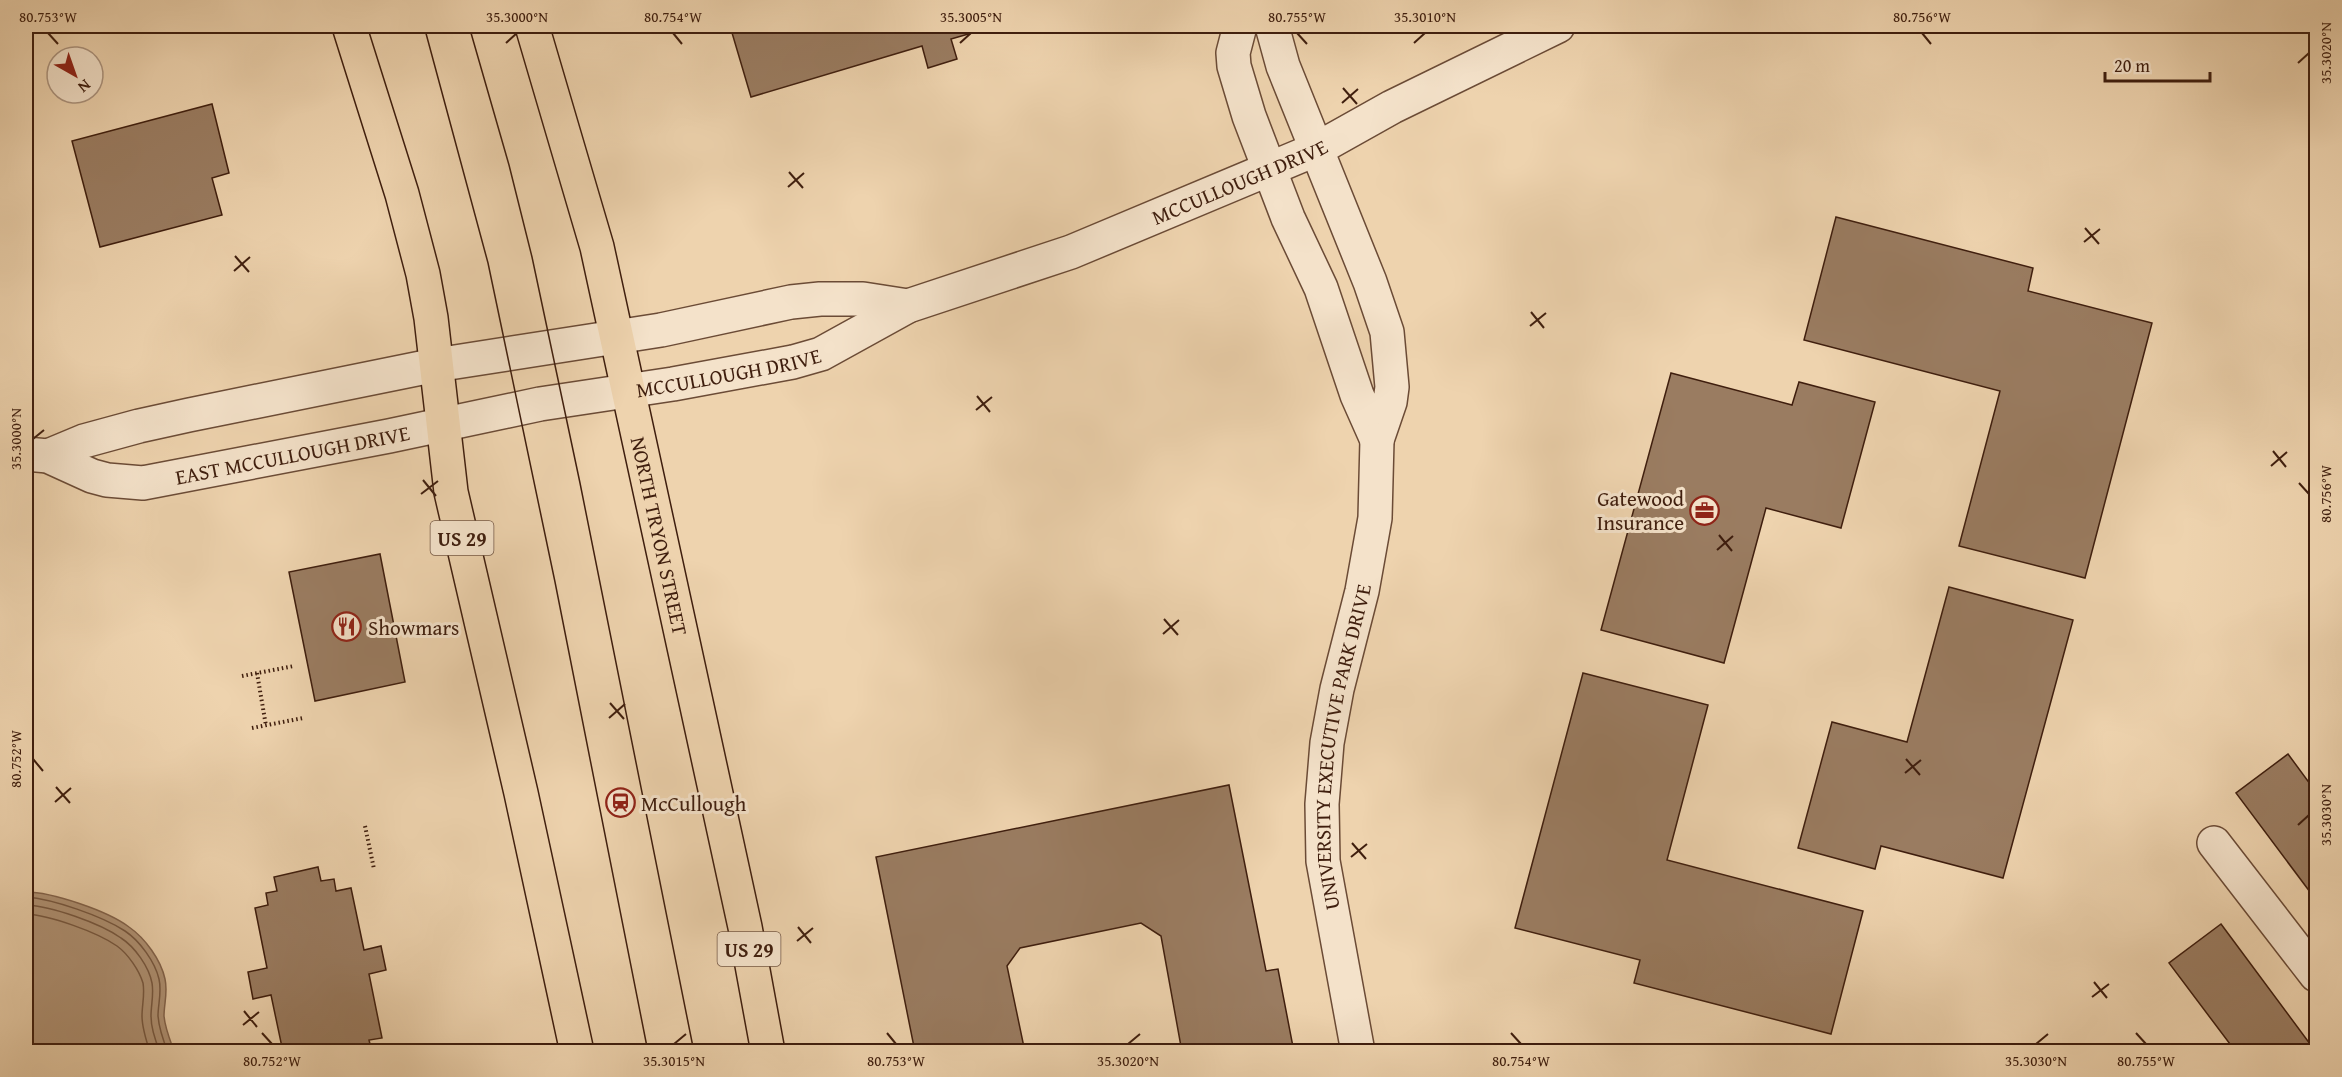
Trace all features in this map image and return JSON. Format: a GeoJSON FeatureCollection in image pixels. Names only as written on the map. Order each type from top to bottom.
{"type":"FeatureCollection","features":[{"type":"Feature","properties":{"kind":"main road","name":"US 29"},"geometry":{"type":"LineString","coordinates":[[349,26],[399,183],[423,274],[451,492],[521,793],[577,1052]]}},
{"type":"Feature","properties":{"kind":"main road","name":"NORTH TRYON STREET"},"geometry":{"type":"LineString","coordinates":[[532,26],[597,247],[745,927],[768,1052]]}},
{"type":"Feature","properties":{"kind":"street","name":"UNIVERSITY EXECUTIVE PARK DRIVE"},"geometry":{"type":"LineString","coordinates":[[1240,26],[1233,52],[1234,66],[1249,117],[1297,240],[1321,288],[1357,395],[1377,440]]}},
{"type":"Feature","properties":{"kind":"street","name":"UNIVERSITY EXECUTIVE PARK DRIVE"},"geometry":{"type":"LineString","coordinates":[[1272,26],[1283,66],[1370,282],[1387,332],[1392,387],[1390,402],[1377,440],[1375,518],[1362,591],[1337,689],[1329,733],[1322,804],[1323,861],[1358,1052]]}},
{"type":"Feature","properties":{"kind":"street","name":"MCCULLOUGH DRIVE"},"geometry":{"type":"LineString","coordinates":[[540,404],[629,391],[821,354],[908,306],[1071,252],[1317,148],[1392,107],[1558,26]]}},
{"type":"Feature","properties":{"kind":"street","name":"MCCULLOUGH DRIVE"},"geometry":{"type":"LineString","coordinates":[[529,351],[661,330],[791,302],[863,299],[908,306]]}},
{"type":"Feature","properties":{"kind":"street","name":"EAST MCCULLOUGH DRIVE"},"geometry":{"type":"LineString","coordinates":[[37,455],[139,426],[436,365],[529,351]]}},
{"type":"Feature","properties":{"kind":"street","name":"EAST MCCULLOUGH DRIVE"},"geometry":{"type":"LineString","coordinates":[[37,455],[92,476],[123,483],[143,483],[540,404]]}},
{"type":"Feature","properties":{"kind":"street"},"geometry":{"type":"LineString","coordinates":[[2214,843],[2316,975]]}},
{"type":"Feature","properties":{"kind":"path"},"geometry":{"type":"LineString","coordinates":[[242,676],[294,666]]}},
{"type":"Feature","properties":{"kind":"path"},"geometry":{"type":"LineString","coordinates":[[257,673],[266,726]]}},
{"type":"Feature","properties":{"kind":"path"},"geometry":{"type":"LineString","coordinates":[[252,728],[303,718]]}},
{"type":"Feature","properties":{"kind":"path"},"geometry":{"type":"LineString","coordinates":[[365,826],[374,870]]}},
{"type":"Feature","properties":{"kind":"water"},"geometry":{"type":"Polygon","coordinates":[[[26,892],[50,895],[94,909],[120,921],[141,937],[152,950],[163,972],[166,989],[165,1020],[174,1051],[26,1051],[26,892]]]}},
{"type":"Feature","properties":{"kind":"building"},"geometry":{"type":"Polygon","coordinates":[[[730,26],[996,26],[951,39],[957,59],[928,68],[922,46],[751,97],[730,26]]]}},
{"type":"Feature","properties":{"kind":"building"},"geometry":{"type":"Polygon","coordinates":[[[212,104],[229,173],[212,178],[222,215],[100,247],[72,141],[212,104]]]}},
{"type":"Feature","properties":{"kind":"building"},"geometry":{"type":"Polygon","coordinates":[[[1836,217],[2033,268],[2028,291],[2152,323],[2085,578],[1959,546],[2000,391],[1804,340],[1836,217]]]}},
{"type":"Feature","properties":{"kind":"building"},"geometry":{"type":"Polygon","coordinates":[[[1671,373],[1792,405],[1799,382],[1875,402],[1841,528],[1766,508],[1724,663],[1601,630],[1671,373]]]}},
{"type":"Feature","properties":{"kind":"building","name":"Showmars"},"geometry":{"type":"Polygon","coordinates":[[[380,554],[405,682],[315,701],[289,572],[380,554]]]}},
{"type":"Feature","properties":{"kind":"building"},"geometry":{"type":"Polygon","coordinates":[[[1949,587],[2073,620],[2003,878],[1881,846],[1875,869],[1798,848],[1832,722],[1907,742],[1949,587]]]}},
{"type":"Feature","properties":{"kind":"building"},"geometry":{"type":"Polygon","coordinates":[[[1583,673],[1708,705],[1667,860],[1863,911],[1831,1034],[1634,983],[1640,960],[1515,928],[1583,673]]]}},
{"type":"Feature","properties":{"kind":"building"},"geometry":{"type":"Polygon","coordinates":[[[2288,754],[2316,792],[2316,900],[2236,793],[2288,754]]]}},
{"type":"Feature","properties":{"kind":"building"},"geometry":{"type":"Polygon","coordinates":[[[1229,785],[1266,971],[1278,969],[1294,1052],[1182,1052],[1161,936],[1141,923],[1020,948],[1007,966],[1025,1052],[915,1052],[876,857],[1229,785]]]}},
{"type":"Feature","properties":{"kind":"building"},"geometry":{"type":"Polygon","coordinates":[[[318,867],[321,881],[334,879],[336,891],[351,888],[364,950],[381,946],[386,970],[369,974],[382,1038],[369,1040],[372,1052],[283,1052],[271,995],[253,999],[248,972],[267,968],[255,908],[268,905],[266,893],[277,891],[274,877],[318,867]]]}},
{"type":"Feature","properties":{"kind":"building"},"geometry":{"type":"Polygon","coordinates":[[[2221,924],[2316,1052],[2236,1052],[2169,963],[2221,924]]]}},
{"type":"Feature","properties":{"kind":"tram line"},"geometry":{"type":"LineString","coordinates":[[424,26],[488,263],[555,582],[648,1052]]}},
{"type":"Feature","properties":{"kind":"tram line"},"geometry":{"type":"LineString","coordinates":[[469,26],[509,165],[532,257],[580,483],[694,1052]]}},
{"type":"Feature","properties":{"kind":"place","name":"Gatewood Insurance"},"geometry":{"type":"Point","coordinates":[1705,510]}},
{"type":"Feature","properties":{"kind":"place","name":"Showmars"},"geometry":{"type":"Point","coordinates":[347,627]}},
{"type":"Feature","properties":{"kind":"place","name":"McCullough"},"geometry":{"type":"Point","coordinates":[620,803]}}]}
